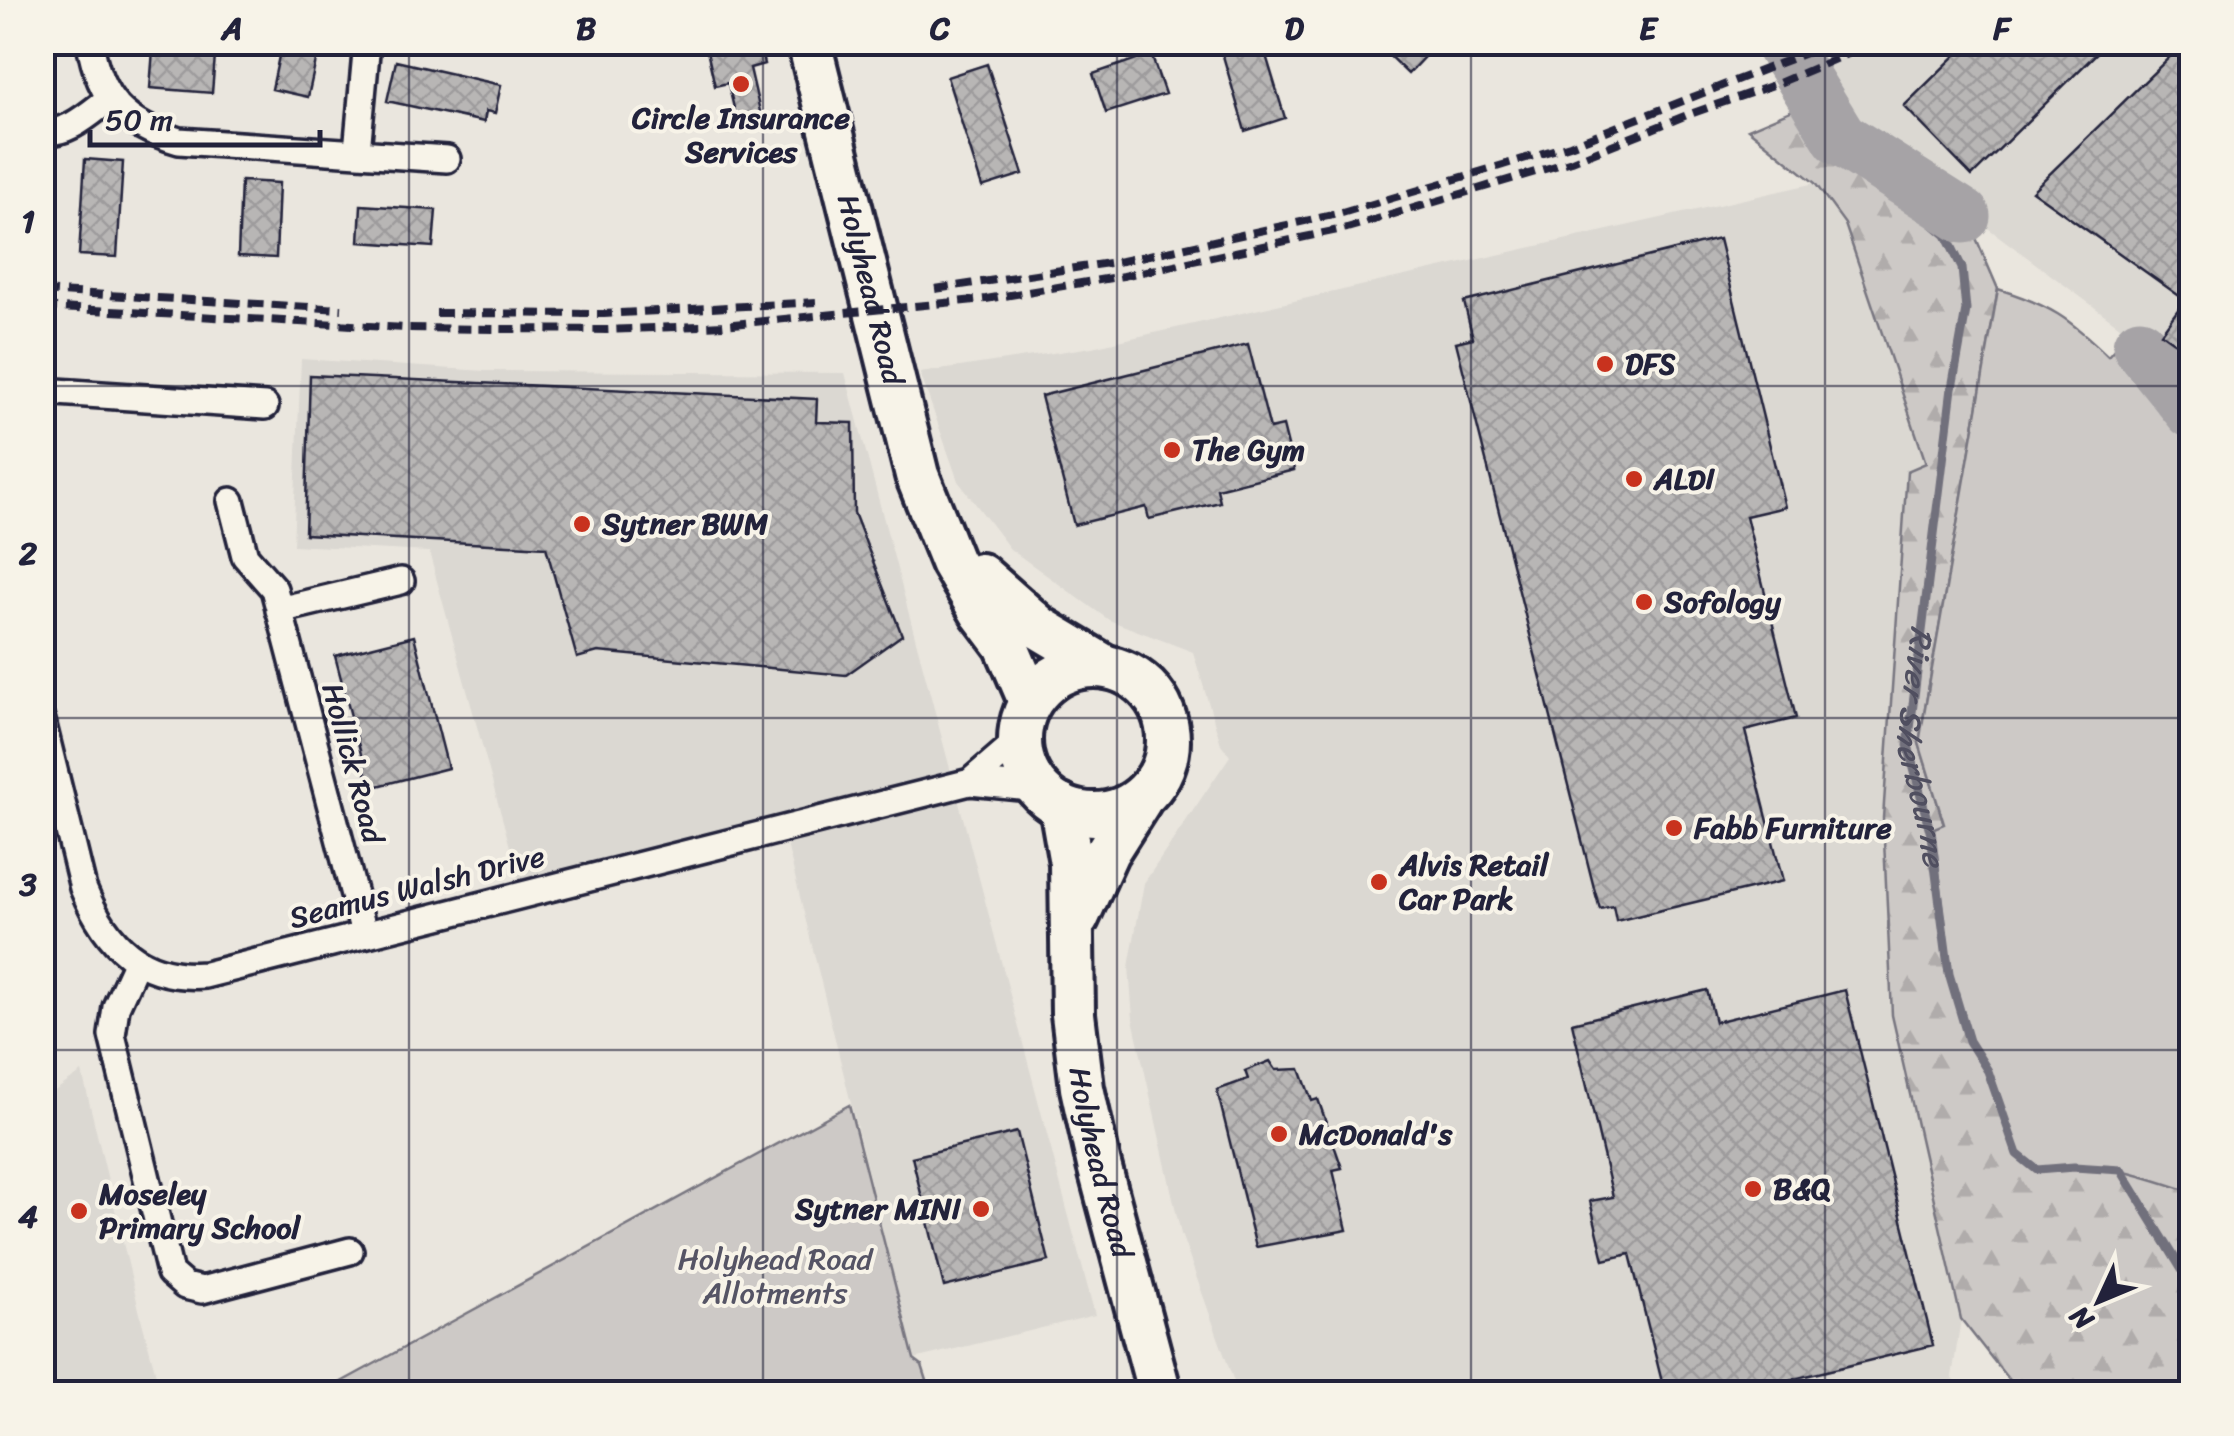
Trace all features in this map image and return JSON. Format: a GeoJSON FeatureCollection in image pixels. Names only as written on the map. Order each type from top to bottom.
{"type":"FeatureCollection","features":[{"type":"Feature","properties":{"kind":"highway","name":"Holyhead Road"},"geometry":{"type":"LineString","coordinates":[[809,42],[917,476],[965,586],[1006,644],[1025,719]]}},
{"type":"Feature","properties":{"kind":"highway","name":"Holyhead Road"},"geometry":{"type":"LineString","coordinates":[[941,535],[1019,612],[1062,644],[1104,666]]}},
{"type":"Feature","properties":{"kind":"highway"},"geometry":{"type":"LineString","coordinates":[[1104,666],[1146,686],[1164,713],[1170,742],[1163,769],[1140,800],[1094,814],[1050,798],[1025,766],[1025,719],[1062,672],[1104,666]]}},
{"type":"Feature","properties":{"kind":"highway","name":"Holyhead Road"},"geometry":{"type":"LineString","coordinates":[[1050,798],[1072,864],[1073,1014],[1082,1088],[1160,1394]]}},
{"type":"Feature","properties":{"kind":"highway","name":"Holyhead Road"},"geometry":{"type":"LineString","coordinates":[[1073,928],[1107,852],[1140,800]]}},
{"type":"Feature","properties":{"kind":"street"},"geometry":{"type":"LineString","coordinates":[[90,42],[96,70],[109,99],[148,132],[179,141],[447,159]]}},
{"type":"Feature","properties":{"kind":"street"},"geometry":{"type":"LineString","coordinates":[[357,151],[367,42]]}},
{"type":"Feature","properties":{"kind":"street"},"geometry":{"type":"LineString","coordinates":[[42,132],[56,133],[77,123],[109,99]]}},
{"type":"Feature","properties":{"kind":"street"},"geometry":{"type":"LineString","coordinates":[[42,391],[265,406]]}},
{"type":"Feature","properties":{"kind":"street","name":"Hollick Road"},"geometry":{"type":"LineString","coordinates":[[231,501],[245,556],[274,589],[364,934]]}},
{"type":"Feature","properties":{"kind":"street"},"geometry":{"type":"LineString","coordinates":[[279,610],[401,580]]}},
{"type":"Feature","properties":{"kind":"street"},"geometry":{"type":"LineString","coordinates":[[1025,719],[970,782],[1050,798]]}},
{"type":"Feature","properties":{"kind":"street","name":"Seamus Walsh Drive"},"geometry":{"type":"LineString","coordinates":[[42,721],[83,888],[107,933],[137,961],[159,972],[182,976],[205,975],[970,782]]}},
{"type":"Feature","properties":{"kind":"street"},"geometry":{"type":"LineString","coordinates":[[137,961],[116,1007],[112,1035],[170,1274],[184,1286],[202,1290],[350,1251]]}},
{"type":"Feature","properties":{"kind":"shaded area"},"geometry":{"type":"Polygon","coordinates":[[[1803,43],[2191,43],[2191,402],[2144,344],[1853,128],[1803,43]]]}},
{"type":"Feature","properties":{"kind":"shaded area"},"geometry":{"type":"Polygon","coordinates":[[[1815,183],[1845,224],[1926,464],[1907,472],[1901,544],[1883,818],[1890,1006],[1961,1319],[1952,1377],[1963,1393],[1238,1393],[1181,1234],[1133,1019],[1129,967],[1144,883],[1230,756],[1221,744],[1193,652],[1109,620],[1010,549],[958,481],[920,373],[1092,347],[1815,183]]]}},
{"type":"Feature","properties":{"kind":"shaded area"},"geometry":{"type":"Polygon","coordinates":[[[301,359],[485,371],[845,373],[1095,1315],[914,1359],[783,828],[523,894],[429,552],[293,545],[301,359]]]}},
{"type":"Feature","properties":{"kind":"shaded area","name":"Moseley Primary School"},"geometry":{"type":"Polygon","coordinates":[[[82,1072],[161,1393],[43,1393],[43,1099],[82,1072]]]}},
{"type":"Feature","properties":{"kind":"green space"},"geometry":{"type":"Polygon","coordinates":[[[1833,93],[1853,128],[1964,210],[1998,289],[1919,743],[1944,824],[2191,1028],[2191,1393],[2019,1393],[1961,1319],[1892,1015],[1883,818],[1907,471],[1926,463],[1845,224],[1815,183],[1748,129],[1833,93]]]}},
{"type":"Feature","properties":{"kind":"green space"},"geometry":{"type":"Polygon","coordinates":[[[1998,289],[2058,314],[2108,356],[2123,339],[2191,421],[2191,1192],[2116,1170],[2079,1166],[2036,1168],[2019,1153],[1989,1070],[1971,1042],[1951,974],[1934,828],[1944,824],[1919,743],[1998,289]]]}},
{"type":"Feature","properties":{"kind":"green space","name":"Holyhead Road Allotments"},"geometry":{"type":"Polygon","coordinates":[[[849,1105],[914,1359],[922,1365],[931,1393],[321,1393],[849,1105]]]}},
{"type":"Feature","properties":{"kind":"building"},"geometry":{"type":"Polygon","coordinates":[[[282,42],[320,42],[308,97],[272,89],[282,42]]]}},
{"type":"Feature","properties":{"kind":"building","name":"Circle Insurance Services"},"geometry":{"type":"Polygon","coordinates":[[[705,42],[759,42],[764,64],[750,68],[762,120],[738,125],[728,83],[715,86],[705,42]]]}},
{"type":"Feature","properties":{"kind":"building"},"geometry":{"type":"Polygon","coordinates":[[[1219,42],[1262,42],[1285,118],[1245,131],[1219,42]]]}},
{"type":"Feature","properties":{"kind":"building"},"geometry":{"type":"Polygon","coordinates":[[[1375,42],[1438,42],[1408,74],[1375,42]]]}},
{"type":"Feature","properties":{"kind":"building"},"geometry":{"type":"Polygon","coordinates":[[[1969,42],[2108,42],[1972,176],[1904,106],[1969,42]]]}},
{"type":"Feature","properties":{"kind":"building"},"geometry":{"type":"Polygon","coordinates":[[[2185,42],[2192,42],[2192,355],[2161,333],[2185,300],[2032,191],[2185,42]]]}},
{"type":"Feature","properties":{"kind":"building"},"geometry":{"type":"Polygon","coordinates":[[[153,50],[215,56],[212,93],[150,88],[153,50]]]}},
{"type":"Feature","properties":{"kind":"building"},"geometry":{"type":"Polygon","coordinates":[[[1151,54],[1165,94],[1106,113],[1093,74],[1151,54]]]}},
{"type":"Feature","properties":{"kind":"building"},"geometry":{"type":"Polygon","coordinates":[[[396,61],[501,85],[495,113],[486,111],[484,122],[387,101],[396,61]]]}},
{"type":"Feature","properties":{"kind":"building"},"geometry":{"type":"Polygon","coordinates":[[[987,64],[1023,174],[982,187],[947,77],[987,64]]]}},
{"type":"Feature","properties":{"kind":"building"},"geometry":{"type":"Polygon","coordinates":[[[85,159],[123,162],[117,257],[79,255],[85,159]]]}},
{"type":"Feature","properties":{"kind":"building"},"geometry":{"type":"Polygon","coordinates":[[[241,181],[279,183],[276,258],[238,256],[241,181]]]}},
{"type":"Feature","properties":{"kind":"building"},"geometry":{"type":"Polygon","coordinates":[[[361,205],[436,210],[433,247],[359,242],[361,205]]]}},
{"type":"Feature","properties":{"kind":"building"},"geometry":{"type":"Polygon","coordinates":[[[1719,239],[1785,507],[1746,516],[1796,718],[1745,731],[1783,881],[1616,921],[1613,906],[1600,909],[1594,888],[1456,342],[1473,338],[1464,302],[1719,239]]]}},
{"type":"Feature","properties":{"kind":"building","name":"The Gym"},"geometry":{"type":"Polygon","coordinates":[[[1248,344],[1270,429],[1283,426],[1294,470],[1217,489],[1220,502],[1149,519],[1146,507],[1074,525],[1041,396],[1248,344]]]}},
{"type":"Feature","properties":{"kind":"building","name":"Sytner BWM"},"geometry":{"type":"Polygon","coordinates":[[[310,375],[817,399],[816,422],[853,423],[854,513],[902,635],[846,675],[598,652],[577,658],[546,547],[305,534],[310,375]]]}},
{"type":"Feature","properties":{"kind":"building"},"geometry":{"type":"Polygon","coordinates":[[[414,636],[448,768],[370,788],[335,656],[414,636]]]}},
{"type":"Feature","properties":{"kind":"building","name":"B&Q"},"geometry":{"type":"Polygon","coordinates":[[[1707,990],[1715,1022],[1845,990],[1933,1345],[1732,1394],[1665,1394],[1630,1254],[1604,1260],[1590,1201],[1613,1197],[1572,1023],[1707,990]]]}},
{"type":"Feature","properties":{"kind":"building","name":"McDonald's"},"geometry":{"type":"Polygon","coordinates":[[[1270,1061],[1276,1070],[1300,1069],[1312,1101],[1318,1099],[1342,1168],[1333,1170],[1347,1230],[1256,1247],[1217,1090],[1248,1079],[1245,1071],[1270,1061]]]}},
{"type":"Feature","properties":{"kind":"building","name":"Sytner MINI"},"geometry":{"type":"Polygon","coordinates":[[[1017,1132],[1049,1261],[944,1287],[912,1157],[1017,1132]]]}},
{"type":"Feature","properties":{"kind":"waterway","name":"River Sherbourne"},"geometry":{"type":"LineString","coordinates":[[1781,42],[1840,138],[1963,216]]}},
{"type":"Feature","properties":{"kind":"waterway","name":"River Sherbourne"},"geometry":{"type":"LineString","coordinates":[[1840,138],[1843,157],[1851,170],[1921,214],[1946,235],[1962,268],[1966,310],[1952,388],[1908,745],[1931,835],[1949,974],[1969,1041],[1988,1071],[2017,1154],[2037,1170],[2121,1170],[2192,1286]]}},
{"type":"Feature","properties":{"kind":"waterway","name":"River Sherbourne"},"geometry":{"type":"LineString","coordinates":[[2140,346],[2192,411]]}},
{"type":"Feature","properties":{"kind":"railway"},"geometry":{"type":"LineString","coordinates":[[935,289],[1122,261],[1342,213],[1570,145],[1834,42]]}},
{"type":"Feature","properties":{"kind":"railway"},"geometry":{"type":"LineString","coordinates":[[42,307],[404,328],[606,330],[723,325],[986,299],[1123,276],[1347,228],[1572,161],[1779,83],[1875,42]]}},
{"type":"Feature","properties":{"kind":"railway"},"geometry":{"type":"LineString","coordinates":[[42,291],[342,309]]}},
{"type":"Feature","properties":{"kind":"railway"},"geometry":{"type":"LineString","coordinates":[[436,313],[604,314],[816,302]]}},
{"type":"Feature","properties":{"kind":"place","name":"Circle Insurance Services"},"geometry":{"type":"Point","coordinates":[741,84]}},
{"type":"Feature","properties":{"kind":"place","name":"DFS"},"geometry":{"type":"Point","coordinates":[1605,364]}},
{"type":"Feature","properties":{"kind":"place","name":"The Gym"},"geometry":{"type":"Point","coordinates":[1172,450]}},
{"type":"Feature","properties":{"kind":"place","name":"ALDI"},"geometry":{"type":"Point","coordinates":[1634,479]}},
{"type":"Feature","properties":{"kind":"place","name":"Sytner BWM"},"geometry":{"type":"Point","coordinates":[582,524]}},
{"type":"Feature","properties":{"kind":"place","name":"Sofology"},"geometry":{"type":"Point","coordinates":[1644,602]}},
{"type":"Feature","properties":{"kind":"place","name":"Fabb Furniture"},"geometry":{"type":"Point","coordinates":[1674,828]}},
{"type":"Feature","properties":{"kind":"place","name":"Alvis Retail Car Park"},"geometry":{"type":"Point","coordinates":[1379,882]}},
{"type":"Feature","properties":{"kind":"place","name":"McDonald's"},"geometry":{"type":"Point","coordinates":[1279,1134]}},
{"type":"Feature","properties":{"kind":"place","name":"B&Q"},"geometry":{"type":"Point","coordinates":[1753,1189]}},
{"type":"Feature","properties":{"kind":"place","name":"Sytner MINI"},"geometry":{"type":"Point","coordinates":[981,1209]}},
{"type":"Feature","properties":{"kind":"place","name":"Moseley Primary School"},"geometry":{"type":"Point","coordinates":[79,1211]}}]}
